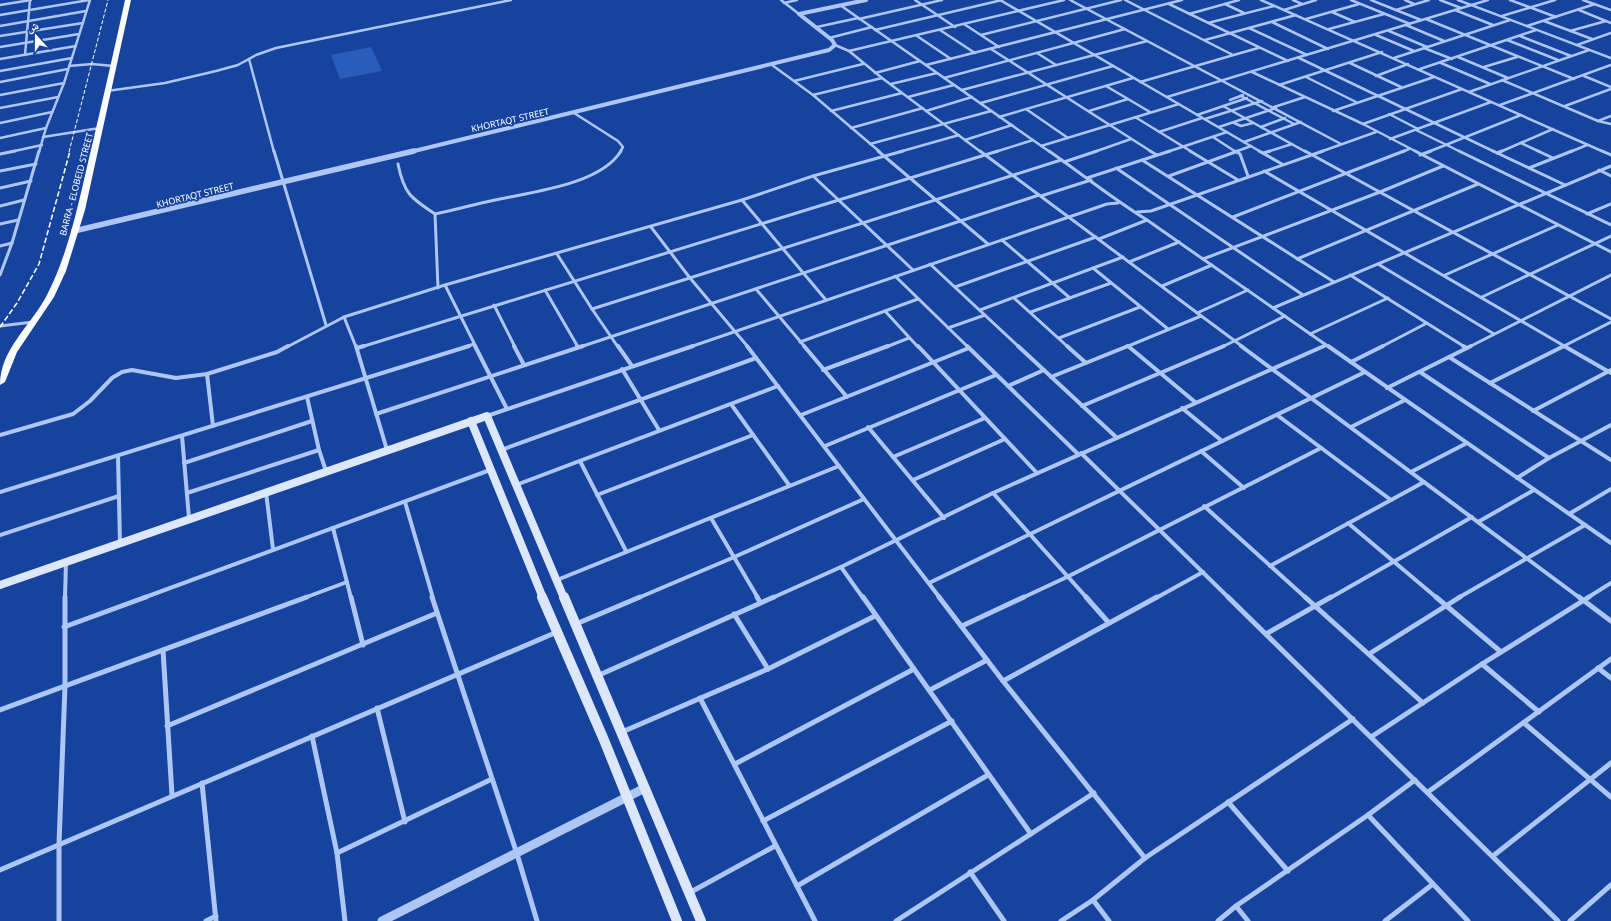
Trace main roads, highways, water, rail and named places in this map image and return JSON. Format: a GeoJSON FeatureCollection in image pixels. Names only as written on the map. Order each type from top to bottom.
{"type":"FeatureCollection","features":[{"type":"Feature","properties":{"kind":"main road","name":"BARRA - ELOBEID STREET"},"geometry":{"type":"LineString","coordinates":[[0,382],[13,352],[54,288],[62,271],[81,210],[128,0]]}},
{"type":"Feature","properties":{"kind":"main road"},"geometry":{"type":"LineString","coordinates":[[0,585],[189,518],[487,416],[500,450],[622,732],[701,921]]}},
{"type":"Feature","properties":{"kind":"main road"},"geometry":{"type":"LineString","coordinates":[[471,421],[557,632],[604,740],[677,921]]}},
{"type":"Feature","properties":{"kind":"railway"},"geometry":{"type":"LineString","coordinates":[[69,152],[108,0]]}},
{"type":"Feature","properties":{"kind":"railway"},"geometry":{"type":"LineString","coordinates":[[0,327],[17,303],[39,264],[70,151]]}}]}
